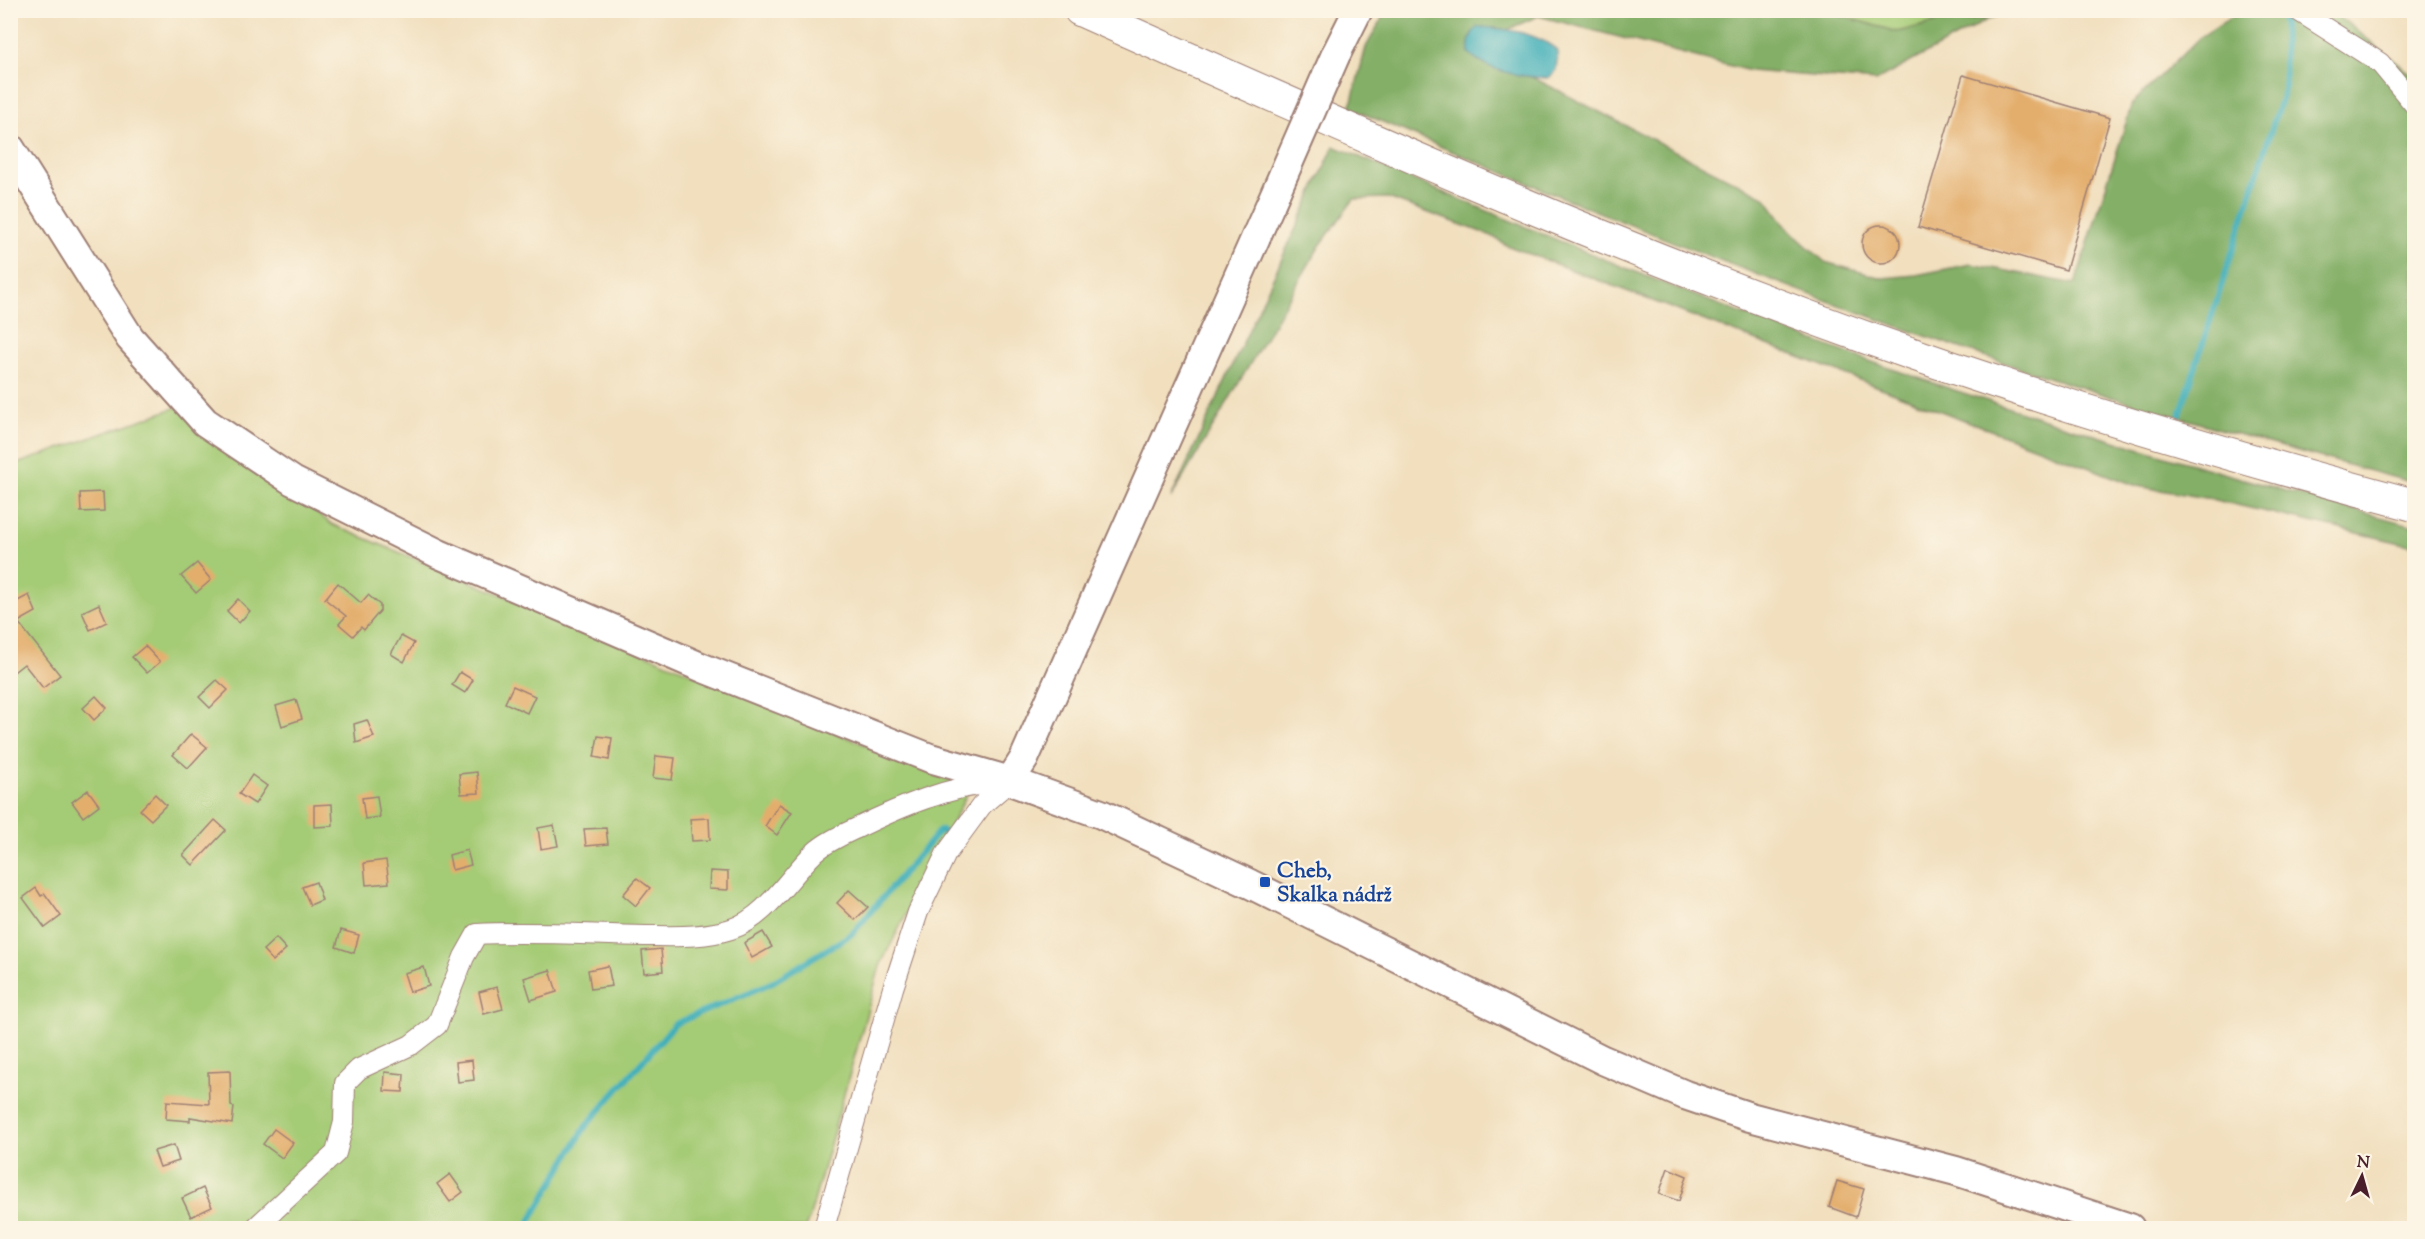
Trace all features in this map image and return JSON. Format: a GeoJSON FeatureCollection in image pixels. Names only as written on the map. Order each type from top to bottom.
{"type":"FeatureCollection","features":[{"type":"Feature","properties":{"kind":"main road"},"geometry":{"type":"LineString","coordinates":[[1080,10],[1458,177],[1716,281],[1856,334],[2042,397],[2193,444],[2415,505]]}},
{"type":"Feature","properties":{"kind":"street"},"geometry":{"type":"LineString","coordinates":[[824,1228],[890,999],[918,912],[946,854],[982,805],[1010,781],[1024,759],[1336,54],[1358,10]]}},
{"type":"Feature","properties":{"kind":"street"},"geometry":{"type":"LineString","coordinates":[[2298,10],[2380,63],[2415,104]]}},
{"type":"Feature","properties":{"kind":"street"},"geometry":{"type":"LineString","coordinates":[[10,148],[130,338],[205,422],[293,481],[439,554],[703,668],[930,758],[1010,781],[1111,819],[1250,884],[1603,1060],[1685,1095],[1750,1117],[1956,1171],[2130,1228]]}},
{"type":"Feature","properties":{"kind":"street"},"geometry":{"type":"LineString","coordinates":[[255,1228],[336,1153],[344,1122],[345,1083],[359,1069],[411,1045],[437,1025],[464,957],[477,934],[513,932],[691,936],[732,929],[766,907],[815,852],[835,839],[900,807],[923,799],[974,784],[1010,781]]}},
{"type":"Feature","properties":{"kind":"green space"},"geometry":{"type":"Polygon","coordinates":[[[1821,10],[1897,32],[1942,21],[1989,19],[1876,81],[1750,71],[1538,16],[1507,30],[1495,28],[1471,35],[1469,53],[1493,67],[1532,77],[1766,198],[1788,229],[1825,262],[1882,278],[1916,275],[1971,264],[2075,284],[2132,104],[2199,38],[2240,11],[2332,11],[2414,76],[2414,483],[2142,406],[1939,341],[1675,243],[1350,108],[1366,47],[1386,11],[1821,10]]]}},
{"type":"Feature","properties":{"kind":"green space"},"geometry":{"type":"Polygon","coordinates":[[[1821,11],[2011,11],[1989,19],[1942,21],[1897,32],[1821,11]]]}},
{"type":"Feature","properties":{"kind":"green space"},"geometry":{"type":"Polygon","coordinates":[[[1334,146],[1594,255],[1858,357],[1996,404],[2135,447],[2414,526],[2414,546],[2206,498],[2137,486],[1506,245],[1492,236],[1388,198],[1354,199],[1319,247],[1171,498],[1334,146]]]}},
{"type":"Feature","properties":{"kind":"green space"},"geometry":{"type":"Polygon","coordinates":[[[177,407],[333,525],[970,788],[880,966],[805,1228],[11,1228],[11,466],[177,407]]]}},
{"type":"Feature","properties":{"kind":"water"},"geometry":{"type":"Polygon","coordinates":[[[1478,27],[1520,33],[1541,40],[1558,51],[1556,70],[1548,78],[1517,75],[1486,65],[1469,53],[1470,38],[1478,27]]]}},
{"type":"Feature","properties":{"kind":"building"},"geometry":{"type":"Polygon","coordinates":[[[1963,75],[2110,118],[2066,270],[1918,227],[1963,75]]]}},
{"type":"Feature","properties":{"kind":"building"},"geometry":{"type":"Polygon","coordinates":[[[1881,225],[1888,226],[1894,231],[1899,237],[1899,251],[1894,257],[1888,262],[1881,263],[1874,262],[1868,257],[1863,251],[1862,244],[1863,237],[1868,231],[1874,226],[1881,225]]]}},
{"type":"Feature","properties":{"kind":"building"},"geometry":{"type":"Polygon","coordinates":[[[103,492],[104,511],[81,512],[80,493],[103,492]]]}},
{"type":"Feature","properties":{"kind":"building"},"geometry":{"type":"Polygon","coordinates":[[[197,563],[211,580],[196,593],[181,576],[197,563]]]}},
{"type":"Feature","properties":{"kind":"building"},"geometry":{"type":"Polygon","coordinates":[[[338,583],[361,603],[368,595],[380,605],[380,611],[364,630],[361,627],[353,636],[339,624],[346,616],[325,599],[338,583]]]}},
{"type":"Feature","properties":{"kind":"building"},"geometry":{"type":"Polygon","coordinates":[[[29,595],[36,612],[18,622],[60,675],[43,688],[24,664],[10,675],[10,605],[29,595]]]}},
{"type":"Feature","properties":{"kind":"building"},"geometry":{"type":"Polygon","coordinates":[[[238,599],[250,611],[239,623],[227,611],[238,599]]]}},
{"type":"Feature","properties":{"kind":"building"},"geometry":{"type":"Polygon","coordinates":[[[99,604],[107,622],[90,630],[82,612],[99,604]]]}},
{"type":"Feature","properties":{"kind":"building"},"geometry":{"type":"Polygon","coordinates":[[[401,636],[414,643],[404,662],[391,654],[401,636]]]}},
{"type":"Feature","properties":{"kind":"building"},"geometry":{"type":"Polygon","coordinates":[[[145,646],[160,662],[147,673],[132,657],[145,646]]]}},
{"type":"Feature","properties":{"kind":"building"},"geometry":{"type":"Polygon","coordinates":[[[460,672],[473,680],[465,693],[452,685],[460,672]]]}},
{"type":"Feature","properties":{"kind":"building"},"geometry":{"type":"Polygon","coordinates":[[[217,680],[228,690],[210,708],[199,697],[217,680]]]}},
{"type":"Feature","properties":{"kind":"building"},"geometry":{"type":"Polygon","coordinates":[[[513,686],[535,696],[527,713],[505,703],[513,686]]]}},
{"type":"Feature","properties":{"kind":"building"},"geometry":{"type":"Polygon","coordinates":[[[96,696],[107,708],[94,720],[83,708],[96,696]]]}},
{"type":"Feature","properties":{"kind":"building"},"geometry":{"type":"Polygon","coordinates":[[[296,700],[302,719],[282,726],[276,706],[296,700]]]}},
{"type":"Feature","properties":{"kind":"building"},"geometry":{"type":"Polygon","coordinates":[[[367,720],[374,737],[356,743],[354,724],[367,720]]]}},
{"type":"Feature","properties":{"kind":"building"},"geometry":{"type":"Polygon","coordinates":[[[191,734],[207,747],[188,768],[173,755],[191,734]]]}},
{"type":"Feature","properties":{"kind":"building"},"geometry":{"type":"Polygon","coordinates":[[[598,736],[612,738],[609,760],[594,757],[598,736]]]}},
{"type":"Feature","properties":{"kind":"building"},"geometry":{"type":"Polygon","coordinates":[[[656,756],[675,758],[672,780],[653,778],[656,756]]]}},
{"type":"Feature","properties":{"kind":"building"},"geometry":{"type":"Polygon","coordinates":[[[477,772],[479,793],[461,794],[459,774],[477,772]]]}},
{"type":"Feature","properties":{"kind":"building"},"geometry":{"type":"Polygon","coordinates":[[[252,775],[267,786],[255,804],[239,794],[252,775]]]}},
{"type":"Feature","properties":{"kind":"building"},"geometry":{"type":"Polygon","coordinates":[[[88,790],[99,805],[83,817],[72,802],[88,790]]]}},
{"type":"Feature","properties":{"kind":"building"},"geometry":{"type":"Polygon","coordinates":[[[155,794],[166,805],[151,820],[140,810],[155,794]]]}},
{"type":"Feature","properties":{"kind":"building"},"geometry":{"type":"Polygon","coordinates":[[[377,796],[380,817],[365,819],[362,798],[377,796]]]}},
{"type":"Feature","properties":{"kind":"building"},"geometry":{"type":"Polygon","coordinates":[[[332,804],[333,826],[314,827],[314,805],[332,804]]]}},
{"type":"Feature","properties":{"kind":"building"},"geometry":{"type":"Polygon","coordinates":[[[779,804],[792,812],[777,835],[765,826],[779,804]]]}},
{"type":"Feature","properties":{"kind":"building"},"geometry":{"type":"Polygon","coordinates":[[[709,818],[710,840],[692,841],[690,819],[709,818]]]}},
{"type":"Feature","properties":{"kind":"building"},"geometry":{"type":"Polygon","coordinates":[[[215,820],[226,830],[193,865],[183,855],[215,820]]]}},
{"type":"Feature","properties":{"kind":"building"},"geometry":{"type":"Polygon","coordinates":[[[554,825],[558,846],[541,849],[538,828],[554,825]]]}},
{"type":"Feature","properties":{"kind":"building"},"geometry":{"type":"Polygon","coordinates":[[[606,828],[608,844],[586,846],[584,829],[606,828]]]}},
{"type":"Feature","properties":{"kind":"building"},"geometry":{"type":"Polygon","coordinates":[[[467,850],[471,865],[452,870],[449,855],[467,850]]]}},
{"type":"Feature","properties":{"kind":"building"},"geometry":{"type":"Polygon","coordinates":[[[386,860],[389,883],[366,885],[364,863],[386,860]]]}},
{"type":"Feature","properties":{"kind":"building"},"geometry":{"type":"Polygon","coordinates":[[[710,871],[728,872],[728,890],[709,889],[710,871]]]}},
{"type":"Feature","properties":{"kind":"building"},"geometry":{"type":"Polygon","coordinates":[[[637,878],[650,888],[636,906],[623,895],[637,878]]]}},
{"type":"Feature","properties":{"kind":"building"},"geometry":{"type":"Polygon","coordinates":[[[316,882],[322,900],[310,905],[302,887],[316,882]]]}},
{"type":"Feature","properties":{"kind":"building"},"geometry":{"type":"Polygon","coordinates":[[[36,888],[41,896],[45,894],[61,916],[45,928],[23,898],[36,888]]]}},
{"type":"Feature","properties":{"kind":"building"},"geometry":{"type":"Polygon","coordinates":[[[849,890],[868,907],[855,920],[837,903],[849,890]]]}},
{"type":"Feature","properties":{"kind":"building"},"geometry":{"type":"Polygon","coordinates":[[[341,930],[359,935],[354,953],[336,947],[341,930]]]}},
{"type":"Feature","properties":{"kind":"building"},"geometry":{"type":"Polygon","coordinates":[[[763,932],[772,947],[752,958],[744,943],[763,932]]]}},
{"type":"Feature","properties":{"kind":"building"},"geometry":{"type":"Polygon","coordinates":[[[276,938],[286,949],[273,961],[263,950],[276,938]]]}},
{"type":"Feature","properties":{"kind":"building"},"geometry":{"type":"Polygon","coordinates":[[[661,949],[663,971],[644,973],[642,951],[661,949]]]}},
{"type":"Feature","properties":{"kind":"building"},"geometry":{"type":"Polygon","coordinates":[[[608,966],[612,986],[591,989],[588,970],[608,966]]]}},
{"type":"Feature","properties":{"kind":"building"},"geometry":{"type":"Polygon","coordinates":[[[424,967],[429,986],[410,992],[404,973],[424,967]]]}},
{"type":"Feature","properties":{"kind":"building"},"geometry":{"type":"Polygon","coordinates":[[[550,970],[557,992],[531,1000],[524,978],[550,970]]]}},
{"type":"Feature","properties":{"kind":"building"},"geometry":{"type":"Polygon","coordinates":[[[497,987],[503,1009],[484,1014],[479,992],[497,987]]]}},
{"type":"Feature","properties":{"kind":"building"},"geometry":{"type":"Polygon","coordinates":[[[472,1060],[474,1080],[458,1082],[456,1062],[472,1060]]]}},
{"type":"Feature","properties":{"kind":"building"},"geometry":{"type":"Polygon","coordinates":[[[230,1071],[231,1106],[234,1107],[232,1124],[190,1117],[190,1121],[166,1119],[167,1101],[209,1104],[208,1072],[230,1071]]]}},
{"type":"Feature","properties":{"kind":"building"},"geometry":{"type":"Polygon","coordinates":[[[385,1072],[404,1074],[403,1092],[384,1091],[385,1072]]]}},
{"type":"Feature","properties":{"kind":"building"},"geometry":{"type":"Polygon","coordinates":[[[274,1129],[293,1143],[282,1158],[263,1144],[274,1129]]]}},
{"type":"Feature","properties":{"kind":"building"},"geometry":{"type":"Polygon","coordinates":[[[174,1145],[179,1161],[160,1167],[154,1151],[174,1145]]]}},
{"type":"Feature","properties":{"kind":"building"},"geometry":{"type":"Polygon","coordinates":[[[1668,1168],[1687,1176],[1679,1201],[1659,1194],[1668,1168]]]}},
{"type":"Feature","properties":{"kind":"building"},"geometry":{"type":"Polygon","coordinates":[[[450,1174],[463,1192],[450,1202],[437,1184],[450,1174]]]}},
{"type":"Feature","properties":{"kind":"building"},"geometry":{"type":"Polygon","coordinates":[[[1837,1181],[1864,1189],[1856,1217],[1829,1207],[1837,1181]]]}},
{"type":"Feature","properties":{"kind":"building"},"geometry":{"type":"Polygon","coordinates":[[[203,1188],[212,1207],[191,1217],[182,1198],[203,1188]]]}},
{"type":"Feature","properties":{"kind":"waterway"},"geometry":{"type":"LineString","coordinates":[[2180,415],[2285,87],[2283,10]]}},
{"type":"Feature","properties":{"kind":"waterway"},"geometry":{"type":"LineString","coordinates":[[526,1228],[586,1126],[675,1024],[771,983],[852,934],[940,830],[953,838]]}},
{"type":"Feature","properties":{"kind":"place","name":"Cheb, Skalka nádrž"},"geometry":{"type":"Point","coordinates":[1265,882]}}]}
